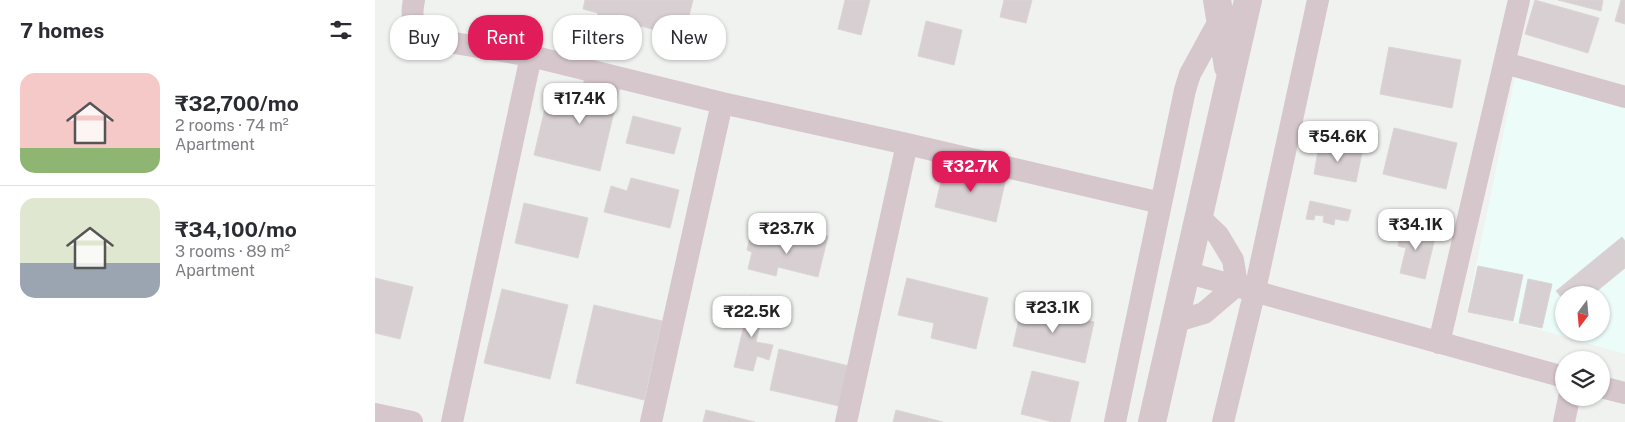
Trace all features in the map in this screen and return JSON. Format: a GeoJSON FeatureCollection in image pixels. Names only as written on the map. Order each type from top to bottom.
{"type":"FeatureCollection","features":[{"type":"Feature","properties":{"kind":"street"},"geometry":{"type":"LineString","coordinates":[[414,0],[413,19],[416,29],[423,36],[438,41],[468,46]]}},
{"type":"Feature","properties":{"kind":"street"},"geometry":{"type":"LineString","coordinates":[[1152,422],[1248,0]]}},
{"type":"Feature","properties":{"kind":"street"},"geometry":{"type":"LineString","coordinates":[[1223,422],[1246,288],[1318,0]]}},
{"type":"Feature","properties":{"kind":"street"},"geometry":{"type":"LineString","coordinates":[[1439,343],[1519,0]]}},
{"type":"Feature","properties":{"kind":"street"},"geometry":{"type":"LineString","coordinates":[[1218,10],[1230,78]]}},
{"type":"Feature","properties":{"kind":"street"},"geometry":{"type":"LineString","coordinates":[[1115,422],[1185,90],[1218,10]]}},
{"type":"Feature","properties":{"kind":"street"},"geometry":{"type":"LineString","coordinates":[[543,59],[722,103],[907,144],[1161,204]]}},
{"type":"Feature","properties":{"kind":"street"},"geometry":{"type":"LineString","coordinates":[[451,422],[530,60]]}},
{"type":"Feature","properties":{"kind":"street"},"geometry":{"type":"LineString","coordinates":[[1505,63],[1625,97]]}},
{"type":"Feature","properties":{"kind":"street"},"geometry":{"type":"LineString","coordinates":[[651,422],[722,103]]}},
{"type":"Feature","properties":{"kind":"street"},"geometry":{"type":"LineString","coordinates":[[846,422],[907,144]]}},
{"type":"Feature","properties":{"kind":"street"},"geometry":{"type":"LineString","coordinates":[[1198,216],[1218,235],[1233,260],[1246,288]]}},
{"type":"Feature","properties":{"kind":"street"},"geometry":{"type":"LineString","coordinates":[[1185,272],[1555,375]]}},
{"type":"Feature","properties":{"kind":"street"},"geometry":{"type":"LineString","coordinates":[[1174,322],[1204,314],[1246,288]]}},
{"type":"Feature","properties":{"kind":"street"},"geometry":{"type":"LineString","coordinates":[[1610,390],[1625,394]]}},
{"type":"Feature","properties":{"kind":"street"},"geometry":{"type":"LineString","coordinates":[[1563,422],[1567,406]]}},
{"type":"Feature","properties":{"kind":"street"},"geometry":{"type":"LineString","coordinates":[[375,414],[412,422]]}},
{"type":"Feature","properties":{"kind":"shaded area"},"geometry":{"type":"Polygon","coordinates":[[[1519,58],[1625,88],[1625,354],[1579,341],[1610,341],[1610,286],[1555,286],[1555,334],[1467,309],[1519,58]]]}},
{"type":"Feature","properties":{"kind":"building"},"geometry":{"type":"Polygon","coordinates":[[[585,0],[693,0],[689,15],[652,15],[652,29],[642,26],[642,15],[597,15],[598,13],[583,9],[585,0]]]}},
{"type":"Feature","properties":{"kind":"building"},"geometry":{"type":"Polygon","coordinates":[[[845,0],[870,0],[861,35],[838,29],[845,0]]]}},
{"type":"Feature","properties":{"kind":"building"},"geometry":{"type":"Polygon","coordinates":[[[1004,0],[1032,0],[1026,23],[1000,17],[1004,0]]]}},
{"type":"Feature","properties":{"kind":"building"},"geometry":{"type":"Polygon","coordinates":[[[1535,0],[1599,18],[1588,53],[1525,34],[1535,0]]]}},
{"type":"Feature","properties":{"kind":"building"},"geometry":{"type":"Polygon","coordinates":[[[1558,0],[1603,0],[1601,11],[1558,0]]]}},
{"type":"Feature","properties":{"kind":"building"},"geometry":{"type":"Polygon","coordinates":[[[1621,0],[1625,0],[1625,24],[1615,21],[1621,0]]]}},
{"type":"Feature","properties":{"kind":"building"},"geometry":{"type":"Polygon","coordinates":[[[926,21],[962,30],[954,65],[918,56],[926,21]]]}},
{"type":"Feature","properties":{"kind":"building"},"geometry":{"type":"Polygon","coordinates":[[[1389,47],[1461,60],[1452,108],[1380,94],[1389,47]]]}},
{"type":"Feature","properties":{"kind":"building"},"geometry":{"type":"Polygon","coordinates":[[[586,73],[621,82],[600,171],[534,155],[547,100],[578,108],[586,73]]]}},
{"type":"Feature","properties":{"kind":"building"},"geometry":{"type":"Polygon","coordinates":[[[633,116],[681,128],[674,154],[626,143],[633,116]]]}},
{"type":"Feature","properties":{"kind":"building"},"geometry":{"type":"Polygon","coordinates":[[[1394,128],[1457,143],[1446,189],[1383,174],[1394,128]]]}},
{"type":"Feature","properties":{"kind":"building"},"geometry":{"type":"Polygon","coordinates":[[[1319,145],[1362,153],[1356,182],[1314,174],[1319,145]]]}},
{"type":"Feature","properties":{"kind":"building"},"geometry":{"type":"Polygon","coordinates":[[[945,164],[1006,178],[996,222],[935,207],[945,164]]]}},
{"type":"Feature","properties":{"kind":"building"},"geometry":{"type":"Polygon","coordinates":[[[631,178],[679,190],[670,228],[604,212],[611,186],[627,191],[631,178]]]}},
{"type":"Feature","properties":{"kind":"building"},"geometry":{"type":"Polygon","coordinates":[[[1310,201],[1351,210],[1348,221],[1335,219],[1334,225],[1323,222],[1324,216],[1315,215],[1314,220],[1306,219],[1310,201]]]}},
{"type":"Feature","properties":{"kind":"building"},"geometry":{"type":"Polygon","coordinates":[[[524,203],[588,218],[578,258],[515,243],[524,203]]]}},
{"type":"Feature","properties":{"kind":"building"},"geometry":{"type":"Polygon","coordinates":[[[1402,226],[1436,234],[1425,279],[1400,273],[1406,248],[1398,246],[1402,226]]]}},
{"type":"Feature","properties":{"kind":"building"},"geometry":{"type":"Polygon","coordinates":[[[808,231],[828,236],[818,277],[778,267],[776,276],[748,269],[752,252],[747,250],[751,233],[804,246],[808,231]]]}},
{"type":"Feature","properties":{"kind":"building"},"geometry":{"type":"Polygon","coordinates":[[[1622,237],[1625,241],[1625,268],[1603,286],[1562,286],[1622,237]]]}},
{"type":"Feature","properties":{"kind":"building"},"geometry":{"type":"Polygon","coordinates":[[[1478,266],[1523,275],[1513,321],[1468,312],[1478,266]]]}},
{"type":"Feature","properties":{"kind":"building"},"geometry":{"type":"Polygon","coordinates":[[[375,278],[413,287],[400,339],[375,333],[375,278]]]}},
{"type":"Feature","properties":{"kind":"building"},"geometry":{"type":"Polygon","coordinates":[[[907,278],[988,298],[976,349],[931,338],[934,323],[898,315],[907,278]]]}},
{"type":"Feature","properties":{"kind":"building"},"geometry":{"type":"Polygon","coordinates":[[[1528,279],[1552,284],[1542,328],[1519,323],[1528,279]]]}},
{"type":"Feature","properties":{"kind":"building"},"geometry":{"type":"Polygon","coordinates":[[[502,289],[568,305],[550,379],[484,363],[502,289]]]}},
{"type":"Feature","properties":{"kind":"building"},"geometry":{"type":"Polygon","coordinates":[[[751,296],[766,300],[756,342],[773,345],[769,360],[757,356],[753,371],[734,367],[751,296]]]}},
{"type":"Feature","properties":{"kind":"building"},"geometry":{"type":"Polygon","coordinates":[[[594,305],[662,321],[644,400],[576,383],[594,305]]]}},
{"type":"Feature","properties":{"kind":"building"},"geometry":{"type":"Polygon","coordinates":[[[1022,305],[1094,322],[1085,363],[1013,346],[1022,305]]]}},
{"type":"Feature","properties":{"kind":"building"},"geometry":{"type":"Polygon","coordinates":[[[779,349],[849,366],[839,406],[770,390],[779,349]]]}},
{"type":"Feature","properties":{"kind":"building"},"geometry":{"type":"Polygon","coordinates":[[[1032,371],[1079,382],[1070,422],[1053,422],[1021,414],[1032,371]]]}},
{"type":"Feature","properties":{"kind":"building"},"geometry":{"type":"Polygon","coordinates":[[[706,410],[755,422],[703,422],[706,410]]]}},
{"type":"Feature","properties":{"kind":"building"},"geometry":{"type":"Polygon","coordinates":[[[896,410],[943,422],[893,422],[896,410]]]}}]}
